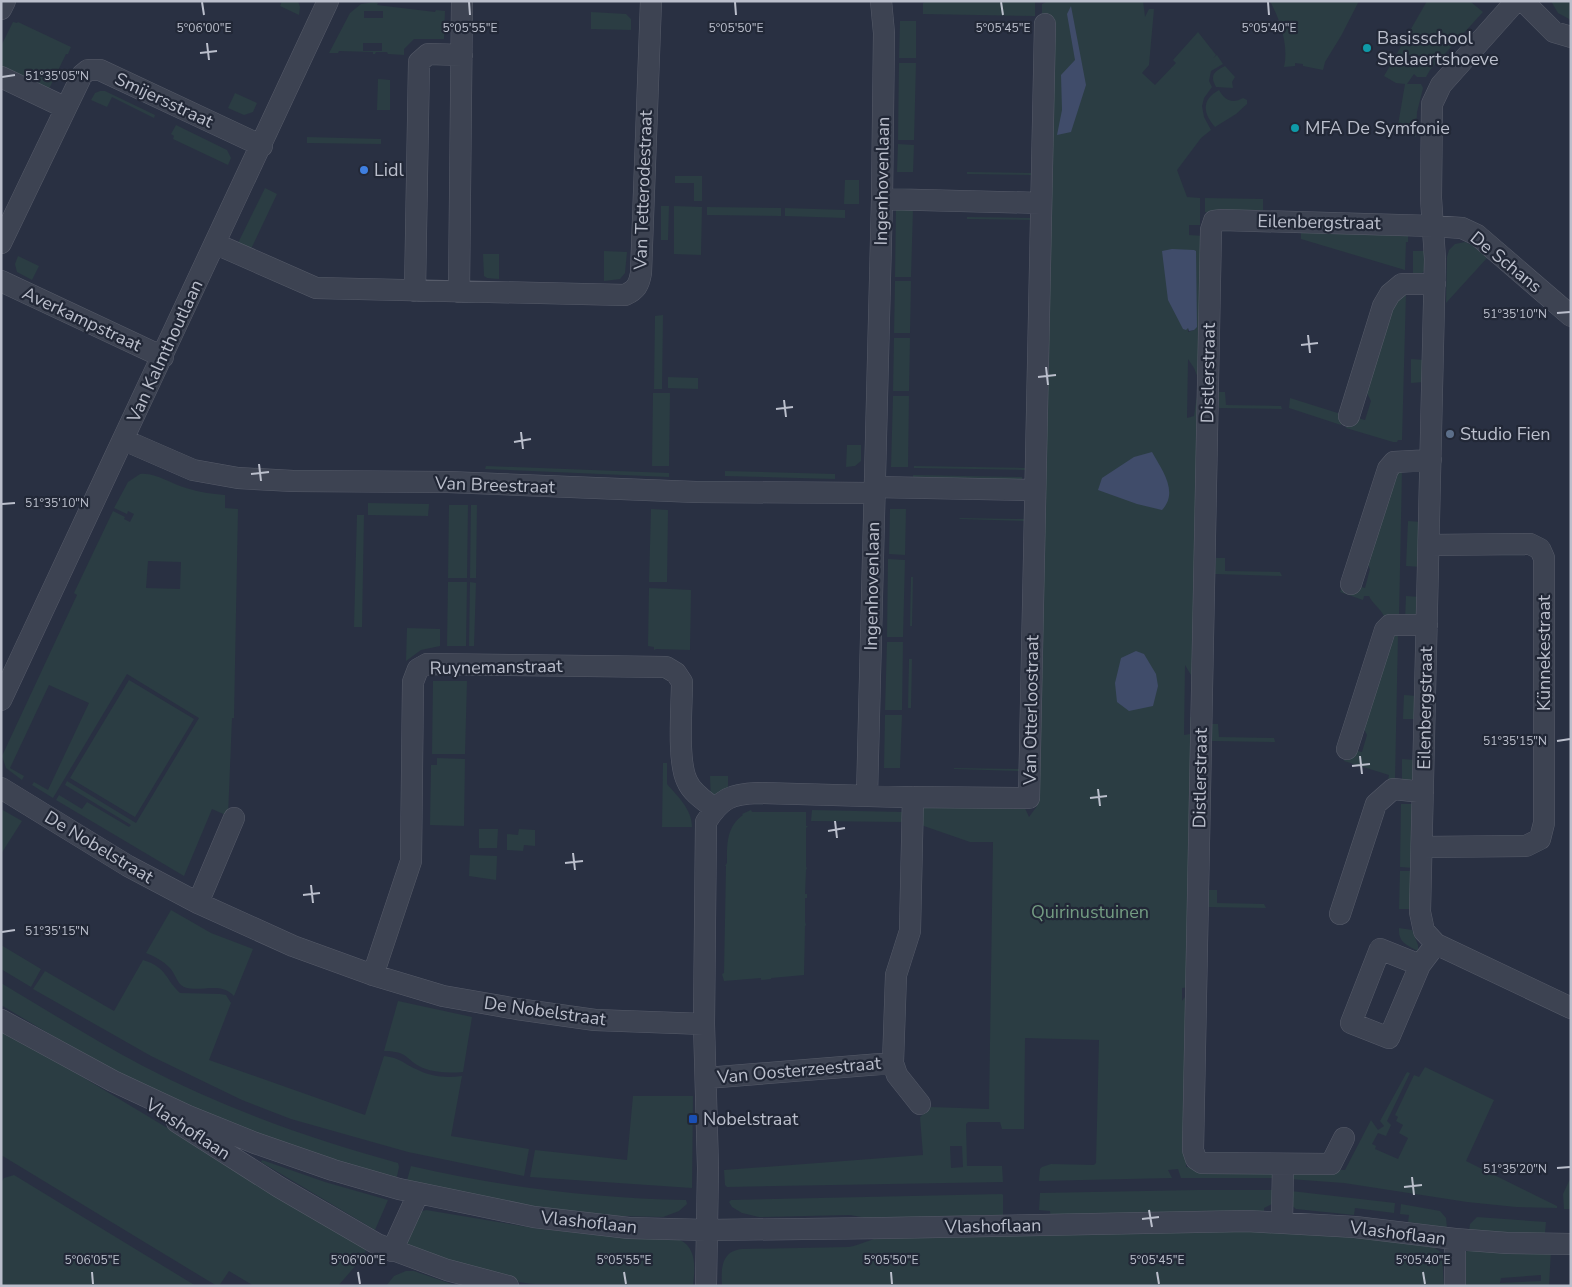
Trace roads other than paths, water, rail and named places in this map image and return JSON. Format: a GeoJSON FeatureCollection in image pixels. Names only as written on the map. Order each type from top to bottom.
{"type":"FeatureCollection","features":[{"type":"Feature","properties":{"kind":"street"},"geometry":{"type":"LineString","coordinates":[[1,9],[5,1]]}},
{"type":"Feature","properties":{"kind":"street","name":"Van Kalmthoutlaan"},"geometry":{"type":"LineString","coordinates":[[1,700],[8,668],[124,440],[328,1]]}},
{"type":"Feature","properties":{"kind":"street"},"geometry":{"type":"LineString","coordinates":[[462,1],[468,292]]}},
{"type":"Feature","properties":{"kind":"street","name":"Van Tetterodestraat"},"geometry":{"type":"LineString","coordinates":[[216,244],[316,288],[625,295],[633,292],[639,284],[641,273],[651,1]]}},
{"type":"Feature","properties":{"kind":"street","name":"Ingenhovenlaan"},"geometry":{"type":"LineString","coordinates":[[867,796],[882,199],[884,33],[881,1]]}},
{"type":"Feature","properties":{"kind":"street","name":"Eilenbergstraat"},"geometry":{"type":"LineString","coordinates":[[1436,944],[1424,931],[1420,912],[1436,259],[1431,198],[1432,104],[1441,85],[1516,1]]}},
{"type":"Feature","properties":{"kind":"street"},"geometry":{"type":"LineString","coordinates":[[1523,1],[1554,32],[1571,37]]}},
{"type":"Feature","properties":{"kind":"street","name":"Van Otterloostraat"},"geometry":{"type":"LineString","coordinates":[[867,796],[1029,798],[1044,24]]}},
{"type":"Feature","properties":{"kind":"street"},"geometry":{"type":"LineString","coordinates":[[415,290],[419,62],[428,54],[462,55]]}},
{"type":"Feature","properties":{"kind":"street","name":"Smijersstraat"},"geometry":{"type":"LineString","coordinates":[[1,243],[82,75],[88,70],[100,70],[262,146]]}},
{"type":"Feature","properties":{"kind":"street"},"geometry":{"type":"LineString","coordinates":[[1,77],[66,108]]}},
{"type":"Feature","properties":{"kind":"street"},"geometry":{"type":"LineString","coordinates":[[882,199],[1041,203]]}},
{"type":"Feature","properties":{"kind":"street","name":"Eilenbergstraat"},"geometry":{"type":"LineString","coordinates":[[1211,230],[1214,221],[1222,220],[1433,226]]}},
{"type":"Feature","properties":{"kind":"street","name":"De Schans"},"geometry":{"type":"LineString","coordinates":[[1433,226],[1462,228],[1478,234],[1571,316]]}},
{"type":"Feature","properties":{"kind":"street","name":"Distlerstraat"},"geometry":{"type":"LineString","coordinates":[[1211,230],[1193,1150],[1196,1159],[1202,1163],[1331,1164],[1344,1138]]}},
{"type":"Feature","properties":{"kind":"street","name":"Averkampstraat"},"geometry":{"type":"LineString","coordinates":[[1,281],[163,357]]}},
{"type":"Feature","properties":{"kind":"street"},"geometry":{"type":"LineString","coordinates":[[1349,416],[1383,306],[1390,294],[1402,284],[1435,284]]}},
{"type":"Feature","properties":{"kind":"street","name":"Van Breestraat"},"geometry":{"type":"LineString","coordinates":[[124,440],[193,470],[238,478],[293,481],[448,482],[696,492],[874,490]]}},
{"type":"Feature","properties":{"kind":"street"},"geometry":{"type":"LineString","coordinates":[[1351,584],[1388,469],[1394,462],[1431,460]]}},
{"type":"Feature","properties":{"kind":"street"},"geometry":{"type":"LineString","coordinates":[[874,490],[1035,490]]}},
{"type":"Feature","properties":{"kind":"street","name":"Künnekestraat"},"geometry":{"type":"LineString","coordinates":[[1422,847],[1526,846],[1540,839],[1544,823],[1544,558],[1540,549],[1530,544],[1429,545]]}},
{"type":"Feature","properties":{"kind":"street","name":"Eilenbergstraat"},"geometry":{"type":"LineString","coordinates":[[1347,749],[1385,630],[1390,625],[1427,625]]}},
{"type":"Feature","properties":{"kind":"street","name":"Ruynemanstraat"},"geometry":{"type":"LineString","coordinates":[[373,975],[411,861],[413,682],[418,669],[428,664],[666,667],[676,673],[682,682],[681,761],[687,782],[701,798],[714,808]]}},
{"type":"Feature","properties":{"kind":"street","name":"De Nobelstraat"},"geometry":{"type":"LineString","coordinates":[[1,788],[128,866],[198,903],[293,946],[373,975],[443,996],[517,1009],[594,1020],[704,1024]]}},
{"type":"Feature","properties":{"kind":"street","name":"Eilenbergstraat"},"geometry":{"type":"LineString","coordinates":[[1340,914],[1376,804],[1393,789],[1423,792]]}},
{"type":"Feature","properties":{"kind":"street"},"geometry":{"type":"LineString","coordinates":[[706,1286],[706,1078],[704,1024],[706,822],[714,808],[728,797],[747,793],[867,796]]}},
{"type":"Feature","properties":{"kind":"street","name":"Van Oosterzeestraat"},"geometry":{"type":"LineString","coordinates":[[913,797],[910,930],[896,975],[892,1063],[897,1075],[920,1104]]}},
{"type":"Feature","properties":{"kind":"street"},"geometry":{"type":"LineString","coordinates":[[198,903],[234,818]]}},
{"type":"Feature","properties":{"kind":"street"},"geometry":{"type":"LineString","coordinates":[[1420,965],[1436,944],[1571,1008]]}},
{"type":"Feature","properties":{"kind":"street","name":"Vlashoflaan"},"geometry":{"type":"LineString","coordinates":[[1,1020],[113,1081],[188,1116],[255,1143],[333,1170],[418,1194],[534,1217],[629,1228],[707,1230],[1247,1221],[1355,1227],[1455,1240],[1571,1244]]}},
{"type":"Feature","properties":{"kind":"street","name":"Van Oosterzeestraat"},"geometry":{"type":"LineString","coordinates":[[706,1078],[892,1063]]}},
{"type":"Feature","properties":{"kind":"street","name":"Vlashoflaan"},"geometry":{"type":"LineString","coordinates":[[113,1081],[279,1187],[377,1244],[447,1270],[508,1286]]}},
{"type":"Feature","properties":{"kind":"street"},"geometry":{"type":"LineString","coordinates":[[1282,1222],[1283,1165]]}},
{"type":"Feature","properties":{"kind":"street"},"geometry":{"type":"LineString","coordinates":[[392,1251],[418,1194]]}},
{"type":"Feature","properties":{"kind":"street"},"geometry":{"type":"LineString","coordinates":[[1455,1240],[1455,1286]]}},
{"type":"Feature","properties":{"kind":"water"},"geometry":{"type":"Polygon","coordinates":[[[1071,6],[1086,85],[1071,132],[1057,135],[1062,110],[1061,75],[1075,60],[1067,14],[1071,6]]]}},
{"type":"Feature","properties":{"kind":"water"},"geometry":{"type":"Polygon","coordinates":[[[1172,249],[1196,251],[1197,327],[1194,330],[1183,329],[1168,300],[1162,251],[1172,249]]]}},
{"type":"Feature","properties":{"kind":"water"},"geometry":{"type":"Polygon","coordinates":[[[1152,452],[1169,488],[1167,503],[1162,510],[1137,504],[1098,490],[1102,478],[1134,457],[1152,452]]]}},
{"type":"Feature","properties":{"kind":"water"},"geometry":{"type":"Polygon","coordinates":[[[1136,651],[1144,654],[1156,674],[1158,686],[1153,706],[1129,711],[1117,702],[1115,683],[1121,658],[1136,651]]]}},
{"type":"Feature","properties":{"kind":"place","name":"Basisschool Stelaertshoeve"},"geometry":{"type":"Point","coordinates":[1367,48]}},
{"type":"Feature","properties":{"kind":"place","name":"MFA De Symfonie"},"geometry":{"type":"Point","coordinates":[1295,128]}},
{"type":"Feature","properties":{"kind":"place","name":"Lidl"},"geometry":{"type":"Point","coordinates":[364,170]}},
{"type":"Feature","properties":{"kind":"place","name":"Studio Fien"},"geometry":{"type":"Point","coordinates":[1450,434]}},
{"type":"Feature","properties":{"kind":"place","name":"Nobelstraat"},"geometry":{"type":"Point","coordinates":[693,1119]}},
{"type":"Feature","properties":{"kind":"park label","name":"Quirinustuinen"},"geometry":{"type":"Point","coordinates":[1090,912]}}]}
